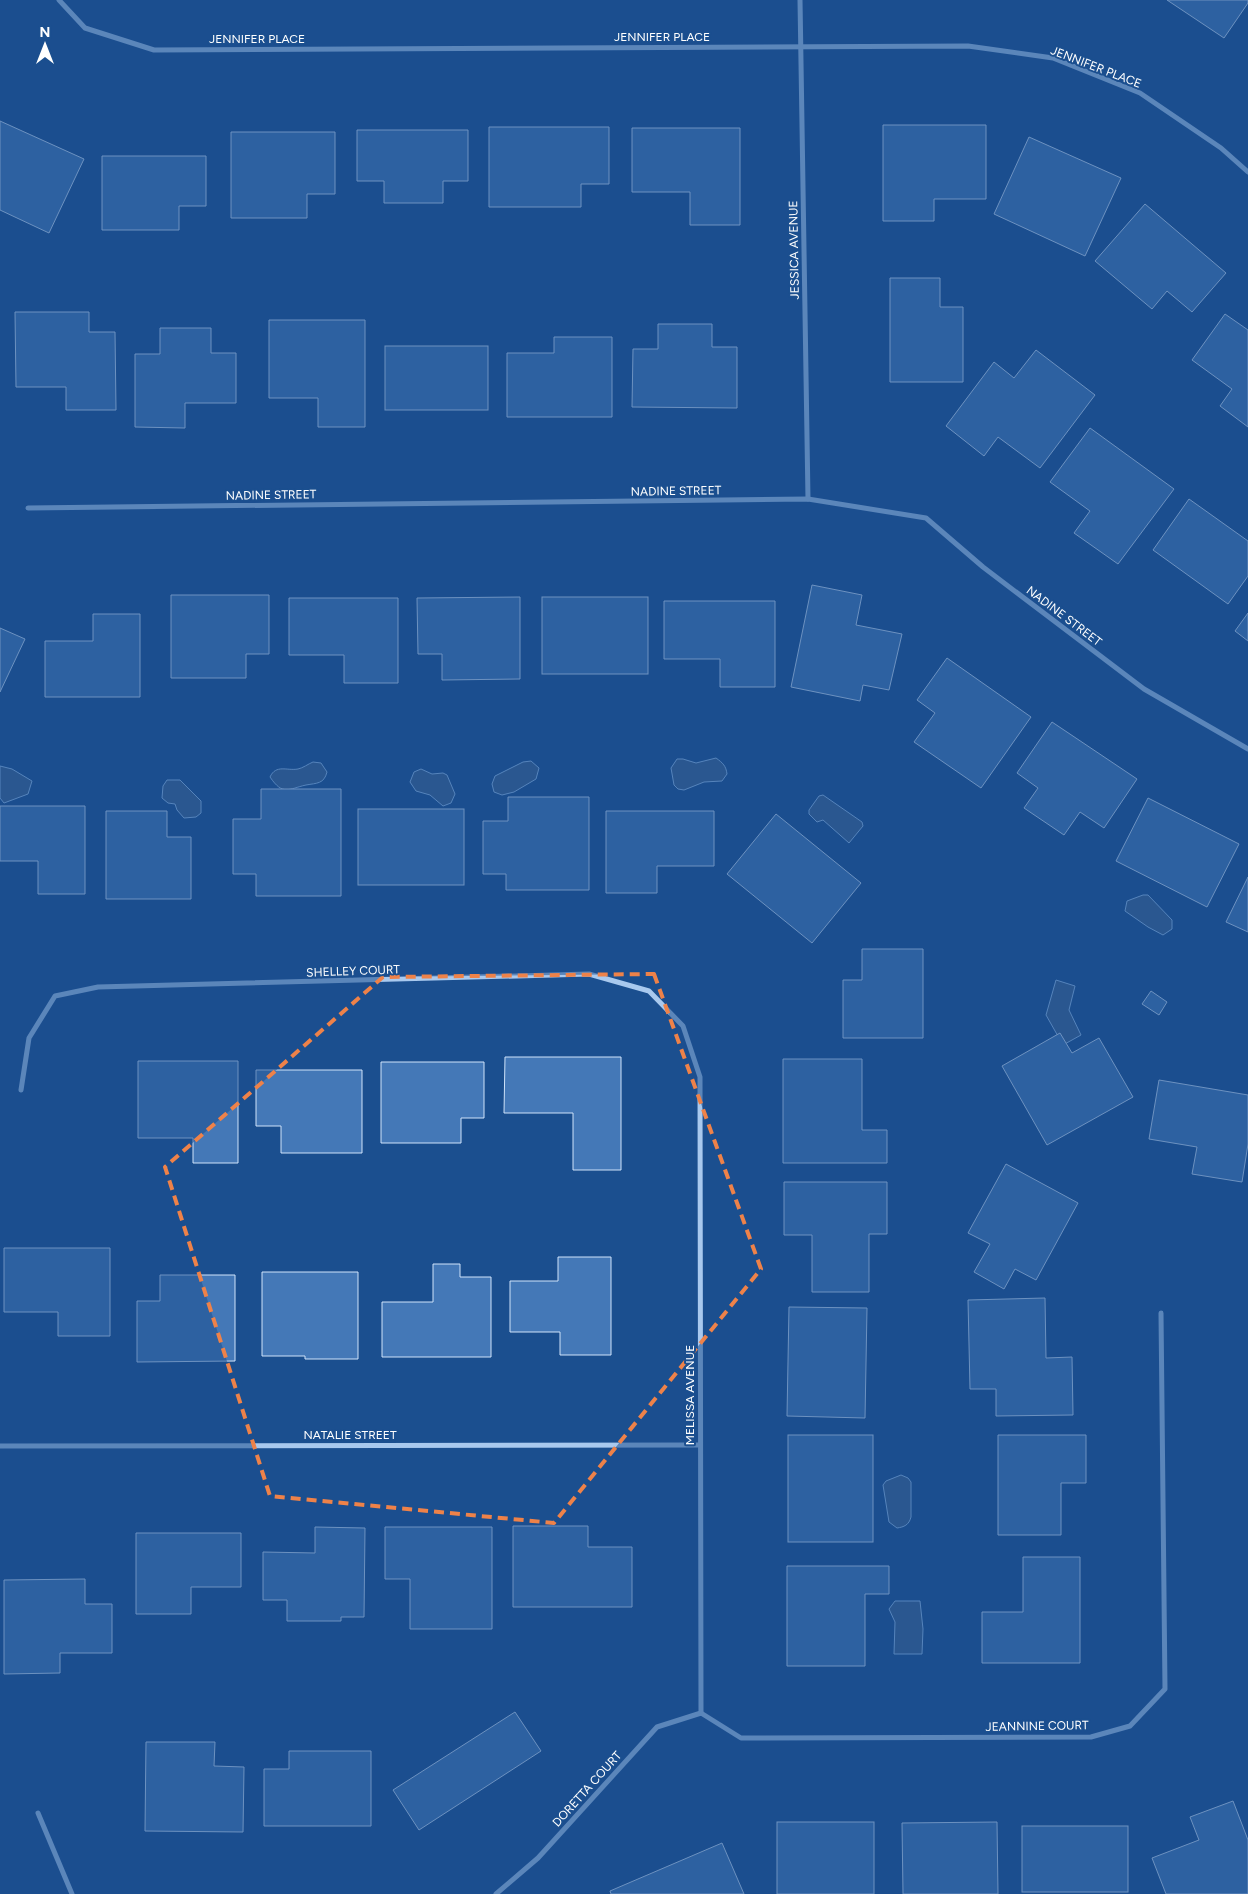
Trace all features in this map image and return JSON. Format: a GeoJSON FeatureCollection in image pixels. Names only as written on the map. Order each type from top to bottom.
{"type":"FeatureCollection","features":[{"type":"Feature","properties":{"kind":"street","name":"JENNIFER PLACE"},"geometry":{"type":"LineString","coordinates":[[59,0],[85,28],[154,50],[968,46],[1053,58],[1140,93],[1221,148],[1248,172]]}},
{"type":"Feature","properties":{"kind":"street","name":"JESSICA AVENUE"},"geometry":{"type":"LineString","coordinates":[[800,0],[808,499]]}},
{"type":"Feature","properties":{"kind":"street","name":"NADINE STREET"},"geometry":{"type":"LineString","coordinates":[[28,508],[808,499],[926,518],[983,567],[1144,689],[1248,749]]}},
{"type":"Feature","properties":{"kind":"street","name":"SHELLEY COURT"},"geometry":{"type":"LineString","coordinates":[[21,1090],[29,1038],[55,996],[98,987],[589,974],[649,991],[684,1026],[700,1077]]}},
{"type":"Feature","properties":{"kind":"street","name":"MELISSA AVENUE"},"geometry":{"type":"LineString","coordinates":[[700,1077],[702,1713]]}},
{"type":"Feature","properties":{"kind":"street","name":"JEANNINE COURT"},"geometry":{"type":"LineString","coordinates":[[702,1713],[741,1738],[1091,1737],[1130,1726],[1165,1689],[1161,1313]]}},
{"type":"Feature","properties":{"kind":"street","name":"NATALIE STREET"},"geometry":{"type":"LineString","coordinates":[[0,1446],[700,1445]]}},
{"type":"Feature","properties":{"kind":"street","name":"DORETTA COURT"},"geometry":{"type":"LineString","coordinates":[[496,1894],[538,1858],[657,1727],[702,1713]]}},
{"type":"Feature","properties":{"kind":"street"},"geometry":{"type":"LineString","coordinates":[[38,1813],[72,1894]]}},
{"type":"Feature","properties":{"kind":"highlighted area"},"geometry":{"type":"Polygon","coordinates":[[[654,974],[761,1269],[554,1523],[270,1496],[165,1167],[383,977],[654,974]]]}},
{"type":"Feature","properties":{"kind":"water"},"geometry":{"type":"Polygon","coordinates":[[[716,758],[721,761],[727,771],[722,781],[704,782],[684,790],[678,789],[674,785],[671,768],[677,759],[696,763],[716,758]]]}},
{"type":"Feature","properties":{"kind":"water"},"geometry":{"type":"Polygon","coordinates":[[[531,761],[539,768],[536,779],[514,792],[502,795],[494,792],[492,784],[495,776],[523,762],[531,761]]]}},
{"type":"Feature","properties":{"kind":"water"},"geometry":{"type":"Polygon","coordinates":[[[313,762],[321,763],[327,772],[324,779],[319,782],[286,790],[279,787],[270,777],[272,773],[279,769],[298,769],[313,762]]]}},
{"type":"Feature","properties":{"kind":"water"},"geometry":{"type":"Polygon","coordinates":[[[0,766],[12,769],[32,781],[28,794],[4,803],[0,798],[0,766]]]}},
{"type":"Feature","properties":{"kind":"water"},"geometry":{"type":"Polygon","coordinates":[[[421,769],[432,774],[443,773],[447,775],[455,794],[451,803],[443,806],[430,795],[416,791],[410,782],[414,772],[421,769]]]}},
{"type":"Feature","properties":{"kind":"water"},"geometry":{"type":"Polygon","coordinates":[[[167,780],[180,780],[201,801],[201,813],[196,817],[184,818],[177,810],[175,804],[168,803],[162,798],[163,786],[167,780]]]}},
{"type":"Feature","properties":{"kind":"water"},"geometry":{"type":"Polygon","coordinates":[[[823,795],[862,822],[863,826],[849,843],[823,820],[817,822],[809,814],[809,810],[819,796],[823,795]]]}},
{"type":"Feature","properties":{"kind":"water"},"geometry":{"type":"Polygon","coordinates":[[[1148,895],[1172,920],[1172,929],[1163,935],[1125,911],[1127,901],[1148,895]]]}},
{"type":"Feature","properties":{"kind":"water"},"geometry":{"type":"Polygon","coordinates":[[[1056,980],[1075,986],[1069,1010],[1081,1035],[1063,1045],[1046,1015],[1056,980]]]}},
{"type":"Feature","properties":{"kind":"water"},"geometry":{"type":"Polygon","coordinates":[[[901,1475],[908,1478],[911,1482],[911,1517],[906,1525],[897,1528],[889,1522],[883,1485],[886,1481],[901,1475]]]}},
{"type":"Feature","properties":{"kind":"water"},"geometry":{"type":"Polygon","coordinates":[[[895,1601],[920,1601],[923,1629],[922,1654],[894,1654],[895,1622],[889,1609],[895,1601]]]}},
{"type":"Feature","properties":{"kind":"building"},"geometry":{"type":"Polygon","coordinates":[[[1167,0],[1248,0],[1248,3],[1224,38],[1167,0]]]}},
{"type":"Feature","properties":{"kind":"building"},"geometry":{"type":"Polygon","coordinates":[[[0,121],[84,159],[49,233],[0,210],[0,121]]]}},
{"type":"Feature","properties":{"kind":"building"},"geometry":{"type":"Polygon","coordinates":[[[883,125],[986,125],[986,199],[934,199],[934,221],[883,221],[883,125]]]}},
{"type":"Feature","properties":{"kind":"building"},"geometry":{"type":"Polygon","coordinates":[[[489,127],[609,127],[609,184],[581,184],[581,207],[489,207],[489,127]]]}},
{"type":"Feature","properties":{"kind":"building"},"geometry":{"type":"Polygon","coordinates":[[[632,128],[740,128],[740,225],[690,225],[690,192],[632,192],[632,128]]]}},
{"type":"Feature","properties":{"kind":"building"},"geometry":{"type":"Polygon","coordinates":[[[357,130],[468,130],[468,181],[443,181],[443,203],[384,203],[384,181],[357,181],[357,130]]]}},
{"type":"Feature","properties":{"kind":"building"},"geometry":{"type":"Polygon","coordinates":[[[231,132],[335,132],[335,194],[307,194],[307,218],[231,218],[231,132]]]}},
{"type":"Feature","properties":{"kind":"building"},"geometry":{"type":"Polygon","coordinates":[[[1029,137],[1121,178],[1085,256],[994,214],[1029,137]]]}},
{"type":"Feature","properties":{"kind":"building"},"geometry":{"type":"Polygon","coordinates":[[[102,156],[206,156],[206,206],[179,206],[179,230],[102,230],[102,156]]]}},
{"type":"Feature","properties":{"kind":"building"},"geometry":{"type":"Polygon","coordinates":[[[1145,204],[1226,273],[1192,312],[1167,291],[1152,309],[1095,261],[1145,204]]]}},
{"type":"Feature","properties":{"kind":"building"},"geometry":{"type":"Polygon","coordinates":[[[890,278],[940,278],[940,307],[963,307],[963,382],[890,382],[890,278]]]}},
{"type":"Feature","properties":{"kind":"building"},"geometry":{"type":"Polygon","coordinates":[[[15,312],[89,312],[89,332],[115,332],[116,410],[66,410],[66,387],[16,387],[15,312]]]}},
{"type":"Feature","properties":{"kind":"building"},"geometry":{"type":"Polygon","coordinates":[[[1225,314],[1248,330],[1248,427],[1220,406],[1232,389],[1192,360],[1225,314]]]}},
{"type":"Feature","properties":{"kind":"building"},"geometry":{"type":"Polygon","coordinates":[[[269,320],[365,320],[365,427],[318,427],[318,398],[269,398],[269,320]]]}},
{"type":"Feature","properties":{"kind":"building"},"geometry":{"type":"Polygon","coordinates":[[[658,324],[712,324],[712,347],[737,347],[737,408],[632,407],[633,349],[658,349],[658,324]]]}},
{"type":"Feature","properties":{"kind":"building"},"geometry":{"type":"Polygon","coordinates":[[[160,328],[211,328],[211,353],[236,353],[236,403],[185,403],[185,428],[135,427],[135,354],[160,354],[160,328]]]}},
{"type":"Feature","properties":{"kind":"building"},"geometry":{"type":"Polygon","coordinates":[[[554,337],[612,337],[612,417],[507,417],[507,353],[554,353],[554,337]]]}},
{"type":"Feature","properties":{"kind":"building"},"geometry":{"type":"Polygon","coordinates":[[[385,346],[488,346],[488,410],[385,410],[385,346]]]}},
{"type":"Feature","properties":{"kind":"building"},"geometry":{"type":"Polygon","coordinates":[[[1036,350],[1095,395],[1040,468],[998,437],[984,456],[946,426],[994,362],[1014,378],[1036,350]]]}},
{"type":"Feature","properties":{"kind":"building"},"geometry":{"type":"Polygon","coordinates":[[[1090,428],[1174,489],[1118,564],[1074,533],[1090,511],[1050,482],[1090,428]]]}},
{"type":"Feature","properties":{"kind":"building"},"geometry":{"type":"Polygon","coordinates":[[[1189,499],[1248,541],[1248,576],[1228,604],[1153,550],[1189,499]]]}},
{"type":"Feature","properties":{"kind":"building"},"geometry":{"type":"Polygon","coordinates":[[[812,585],[862,595],[856,625],[902,634],[889,690],[863,685],[860,701],[791,687],[812,585]]]}},
{"type":"Feature","properties":{"kind":"building"},"geometry":{"type":"Polygon","coordinates":[[[171,595],[269,595],[269,654],[246,654],[246,678],[171,678],[171,595]]]}},
{"type":"Feature","properties":{"kind":"building"},"geometry":{"type":"Polygon","coordinates":[[[520,597],[520,679],[442,680],[442,654],[418,654],[417,598],[520,597]]]}},
{"type":"Feature","properties":{"kind":"building"},"geometry":{"type":"Polygon","coordinates":[[[542,597],[648,597],[648,674],[542,674],[542,597]]]}},
{"type":"Feature","properties":{"kind":"building"},"geometry":{"type":"Polygon","coordinates":[[[289,598],[398,598],[398,683],[344,683],[344,655],[289,655],[289,598]]]}},
{"type":"Feature","properties":{"kind":"building"},"geometry":{"type":"Polygon","coordinates":[[[664,601],[775,601],[775,687],[720,687],[720,659],[664,659],[664,601]]]}},
{"type":"Feature","properties":{"kind":"building"},"geometry":{"type":"Polygon","coordinates":[[[1248,613],[1248,641],[1235,631],[1248,613]]]}},
{"type":"Feature","properties":{"kind":"building"},"geometry":{"type":"Polygon","coordinates":[[[93,614],[140,614],[140,697],[45,697],[45,641],[93,641],[93,614]]]}},
{"type":"Feature","properties":{"kind":"building"},"geometry":{"type":"Polygon","coordinates":[[[0,628],[25,639],[0,692],[0,628]]]}},
{"type":"Feature","properties":{"kind":"building"},"geometry":{"type":"Polygon","coordinates":[[[947,658],[1031,717],[981,788],[914,742],[935,713],[917,700],[947,658]]]}},
{"type":"Feature","properties":{"kind":"building"},"geometry":{"type":"Polygon","coordinates":[[[1052,722],[1137,779],[1104,828],[1080,812],[1064,835],[1024,808],[1038,788],[1017,773],[1052,722]]]}},
{"type":"Feature","properties":{"kind":"building"},"geometry":{"type":"Polygon","coordinates":[[[261,789],[341,789],[341,896],[256,896],[256,874],[233,874],[233,819],[261,819],[261,789]]]}},
{"type":"Feature","properties":{"kind":"building"},"geometry":{"type":"Polygon","coordinates":[[[508,797],[589,797],[589,890],[506,890],[506,874],[483,874],[483,821],[508,821],[508,797]]]}},
{"type":"Feature","properties":{"kind":"building"},"geometry":{"type":"Polygon","coordinates":[[[1148,798],[1239,844],[1207,907],[1116,861],[1148,798]]]}},
{"type":"Feature","properties":{"kind":"building"},"geometry":{"type":"Polygon","coordinates":[[[0,806],[85,806],[85,894],[38,894],[38,861],[0,861],[0,806]]]}},
{"type":"Feature","properties":{"kind":"building"},"geometry":{"type":"Polygon","coordinates":[[[358,809],[464,809],[464,885],[358,885],[358,809]]]}},
{"type":"Feature","properties":{"kind":"building"},"geometry":{"type":"Polygon","coordinates":[[[106,811],[167,811],[167,837],[191,837],[191,899],[106,899],[106,811]]]}},
{"type":"Feature","properties":{"kind":"building"},"geometry":{"type":"Polygon","coordinates":[[[606,811],[714,811],[714,866],[657,866],[657,893],[606,893],[606,811]]]}},
{"type":"Feature","properties":{"kind":"building"},"geometry":{"type":"Polygon","coordinates":[[[776,814],[861,883],[812,943],[727,874],[776,814]]]}},
{"type":"Feature","properties":{"kind":"building"},"geometry":{"type":"Polygon","coordinates":[[[1248,877],[1248,932],[1226,922],[1248,877]]]}},
{"type":"Feature","properties":{"kind":"building"},"geometry":{"type":"Polygon","coordinates":[[[862,949],[923,949],[923,1038],[843,1038],[843,980],[862,980],[862,949]]]}},
{"type":"Feature","properties":{"kind":"building"},"geometry":{"type":"Polygon","coordinates":[[[1151,991],[1167,1002],[1159,1015],[1142,1004],[1151,991]]]}},
{"type":"Feature","properties":{"kind":"building"},"geometry":{"type":"Polygon","coordinates":[[[1060,1033],[1072,1053],[1099,1038],[1133,1097],[1047,1145],[1002,1066],[1060,1033]]]}},
{"type":"Feature","properties":{"kind":"building"},"geometry":{"type":"Polygon","coordinates":[[[505,1057],[621,1057],[621,1170],[573,1170],[573,1113],[504,1113],[505,1057]]]}},
{"type":"Feature","properties":{"kind":"building"},"geometry":{"type":"Polygon","coordinates":[[[783,1059],[862,1059],[862,1130],[887,1130],[887,1163],[783,1163],[783,1059]]]}},
{"type":"Feature","properties":{"kind":"building"},"geometry":{"type":"Polygon","coordinates":[[[138,1061],[238,1061],[238,1163],[193,1163],[193,1138],[138,1138],[138,1061]]]}},
{"type":"Feature","properties":{"kind":"building"},"geometry":{"type":"Polygon","coordinates":[[[381,1062],[484,1062],[484,1118],[461,1118],[461,1143],[381,1143],[381,1062]]]}},
{"type":"Feature","properties":{"kind":"building"},"geometry":{"type":"Polygon","coordinates":[[[256,1070],[362,1070],[362,1153],[281,1153],[281,1126],[256,1126],[256,1070]]]}},
{"type":"Feature","properties":{"kind":"building"},"geometry":{"type":"Polygon","coordinates":[[[1159,1080],[1248,1095],[1248,1144],[1242,1182],[1192,1174],[1197,1147],[1149,1139],[1159,1080]]]}},
{"type":"Feature","properties":{"kind":"building"},"geometry":{"type":"Polygon","coordinates":[[[1006,1164],[1078,1203],[1036,1280],[1015,1269],[1004,1289],[974,1272],[990,1244],[968,1233],[1006,1164]]]}},
{"type":"Feature","properties":{"kind":"building"},"geometry":{"type":"Polygon","coordinates":[[[784,1182],[887,1182],[887,1234],[869,1234],[869,1292],[812,1292],[812,1235],[784,1235],[784,1182]]]}},
{"type":"Feature","properties":{"kind":"building"},"geometry":{"type":"Polygon","coordinates":[[[4,1248],[110,1248],[110,1336],[58,1336],[58,1312],[4,1312],[4,1248]]]}},
{"type":"Feature","properties":{"kind":"building"},"geometry":{"type":"Polygon","coordinates":[[[558,1257],[611,1257],[611,1355],[560,1355],[560,1332],[510,1332],[510,1281],[558,1281],[558,1257]]]}},
{"type":"Feature","properties":{"kind":"building"},"geometry":{"type":"Polygon","coordinates":[[[433,1264],[460,1264],[460,1277],[491,1277],[491,1357],[382,1357],[382,1302],[433,1302],[433,1264]]]}},
{"type":"Feature","properties":{"kind":"building"},"geometry":{"type":"Polygon","coordinates":[[[262,1272],[358,1272],[358,1359],[305,1359],[305,1356],[262,1356],[262,1272]]]}},
{"type":"Feature","properties":{"kind":"building"},"geometry":{"type":"Polygon","coordinates":[[[160,1275],[235,1275],[235,1361],[137,1362],[137,1301],[160,1301],[160,1275]]]}},
{"type":"Feature","properties":{"kind":"building"},"geometry":{"type":"Polygon","coordinates":[[[1045,1298],[1046,1358],[1072,1357],[1073,1415],[996,1416],[996,1389],[970,1389],[968,1300],[1045,1298]]]}},
{"type":"Feature","properties":{"kind":"building"},"geometry":{"type":"Polygon","coordinates":[[[789,1307],[867,1308],[865,1418],[787,1416],[789,1307]]]}},
{"type":"Feature","properties":{"kind":"building"},"geometry":{"type":"Polygon","coordinates":[[[788,1435],[873,1435],[873,1542],[788,1542],[788,1435]]]}},
{"type":"Feature","properties":{"kind":"building"},"geometry":{"type":"Polygon","coordinates":[[[998,1435],[1086,1435],[1086,1483],[1061,1483],[1061,1535],[998,1535],[998,1435]]]}},
{"type":"Feature","properties":{"kind":"building"},"geometry":{"type":"Polygon","coordinates":[[[513,1526],[588,1526],[588,1547],[632,1547],[632,1607],[513,1607],[513,1526]]]}},
{"type":"Feature","properties":{"kind":"building"},"geometry":{"type":"Polygon","coordinates":[[[315,1527],[365,1528],[364,1617],[341,1617],[341,1621],[287,1621],[287,1600],[263,1600],[263,1552],[315,1553],[315,1527]]]}},
{"type":"Feature","properties":{"kind":"building"},"geometry":{"type":"Polygon","coordinates":[[[385,1527],[492,1527],[492,1629],[410,1629],[410,1579],[385,1579],[385,1527]]]}},
{"type":"Feature","properties":{"kind":"building"},"geometry":{"type":"Polygon","coordinates":[[[136,1533],[241,1533],[241,1587],[191,1587],[191,1614],[136,1614],[136,1533]]]}},
{"type":"Feature","properties":{"kind":"building"},"geometry":{"type":"Polygon","coordinates":[[[1023,1557],[1080,1557],[1080,1663],[982,1663],[982,1612],[1023,1612],[1023,1557]]]}},
{"type":"Feature","properties":{"kind":"building"},"geometry":{"type":"Polygon","coordinates":[[[787,1566],[889,1566],[889,1594],[865,1594],[865,1666],[787,1666],[787,1566]]]}},
{"type":"Feature","properties":{"kind":"building"},"geometry":{"type":"Polygon","coordinates":[[[85,1579],[85,1604],[112,1604],[112,1653],[60,1653],[60,1673],[4,1674],[4,1580],[85,1579]]]}},
{"type":"Feature","properties":{"kind":"building"},"geometry":{"type":"Polygon","coordinates":[[[515,1712],[541,1751],[419,1830],[393,1790],[515,1712]]]}},
{"type":"Feature","properties":{"kind":"building"},"geometry":{"type":"Polygon","coordinates":[[[146,1742],[215,1742],[214,1766],[244,1767],[243,1832],[145,1831],[146,1742]]]}},
{"type":"Feature","properties":{"kind":"building"},"geometry":{"type":"Polygon","coordinates":[[[289,1751],[371,1751],[371,1826],[264,1826],[264,1769],[289,1769],[289,1751]]]}},
{"type":"Feature","properties":{"kind":"building"},"geometry":{"type":"Polygon","coordinates":[[[1233,1801],[1248,1840],[1248,1894],[1166,1894],[1152,1858],[1199,1840],[1190,1817],[1233,1801]]]}},
{"type":"Feature","properties":{"kind":"building"},"geometry":{"type":"Polygon","coordinates":[[[777,1822],[874,1822],[874,1894],[777,1894],[777,1822]]]}},
{"type":"Feature","properties":{"kind":"building"},"geometry":{"type":"Polygon","coordinates":[[[997,1822],[998,1894],[903,1894],[902,1823],[997,1822]]]}},
{"type":"Feature","properties":{"kind":"building"},"geometry":{"type":"Polygon","coordinates":[[[1022,1826],[1128,1826],[1128,1892],[1022,1892],[1022,1826]]]}},
{"type":"Feature","properties":{"kind":"building"},"geometry":{"type":"Polygon","coordinates":[[[722,1843],[744,1894],[611,1894],[610,1891],[722,1843]]]}}]}
